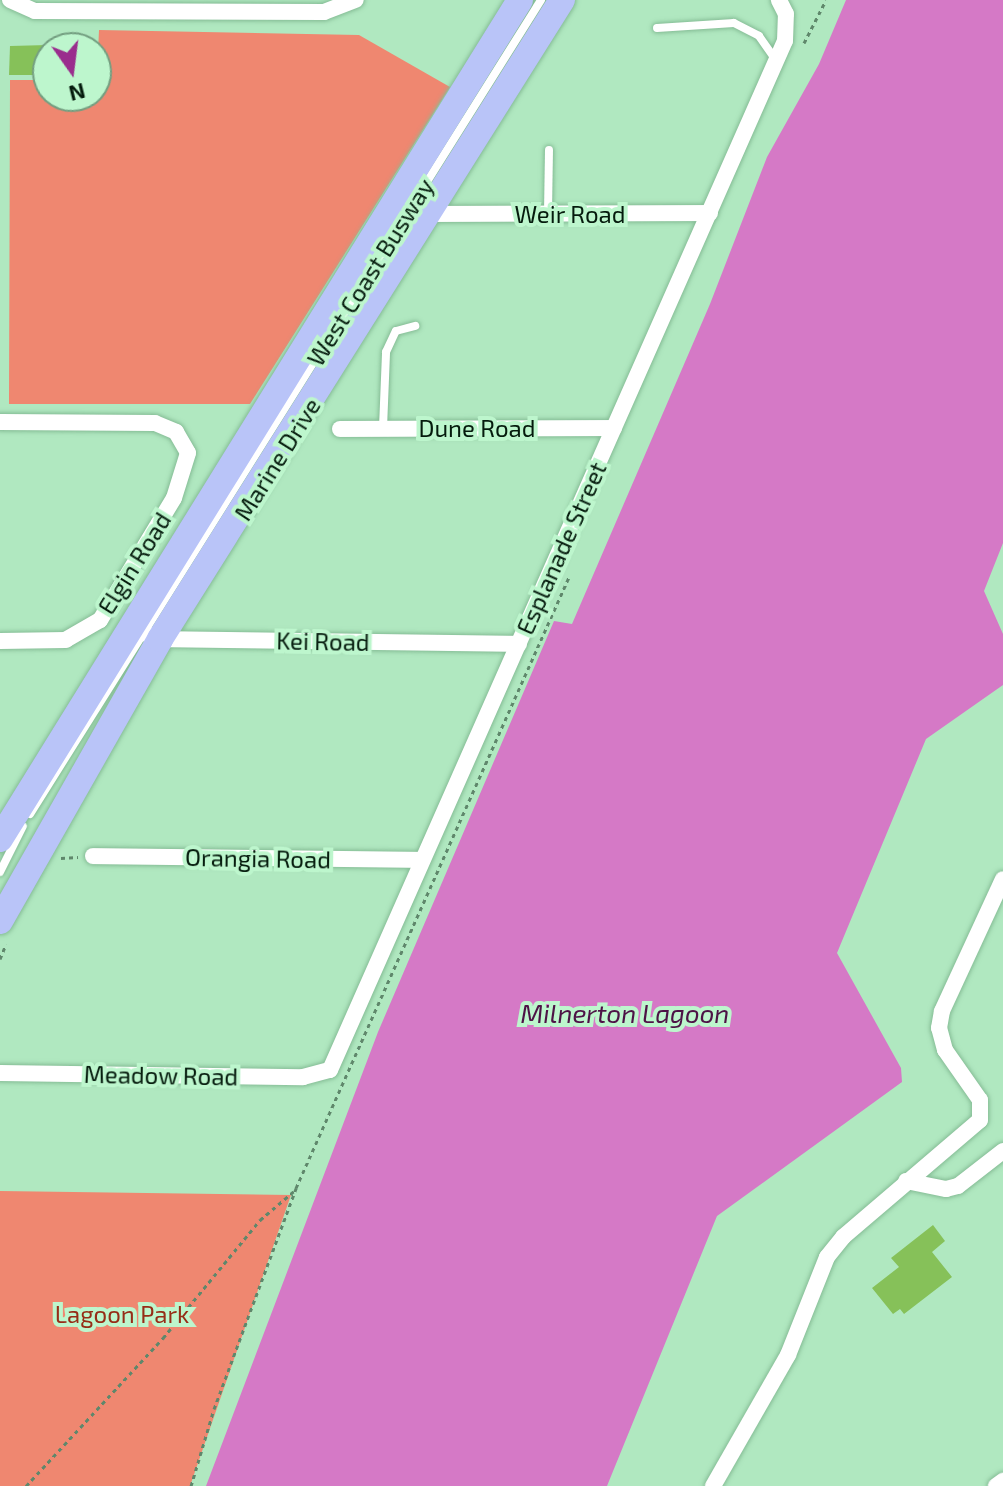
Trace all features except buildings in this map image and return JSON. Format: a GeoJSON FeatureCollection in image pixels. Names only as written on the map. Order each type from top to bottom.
{"type":"FeatureCollection","features":[{"type":"Feature","properties":{"kind":"main road","name":"Marine Drive"},"geometry":{"type":"LineString","coordinates":[[0,921],[145,634],[520,0]]}},
{"type":"Feature","properties":{"kind":"main road","name":"Marine Drive"},"geometry":{"type":"LineString","coordinates":[[0,839],[145,634],[431,214],[562,0]]}},
{"type":"Feature","properties":{"kind":"street"},"geometry":{"type":"LineString","coordinates":[[10,0],[35,11],[324,12],[356,0]]}},
{"type":"Feature","properties":{"kind":"street","name":"Esplanade Street"},"geometry":{"type":"LineString","coordinates":[[321,1076],[330,1070],[777,60],[785,41],[782,7]]}},
{"type":"Feature","properties":{"kind":"street","name":"Weir Road"},"geometry":{"type":"LineString","coordinates":[[431,214],[710,213]]}},
{"type":"Feature","properties":{"kind":"street","name":"Elgin Road"},"geometry":{"type":"LineString","coordinates":[[0,422],[155,423],[176,432],[188,453],[174,498],[100,620],[66,640],[0,641]]}},
{"type":"Feature","properties":{"kind":"street","name":"Dune Road"},"geometry":{"type":"LineString","coordinates":[[340,429],[614,428]]}},
{"type":"Feature","properties":{"kind":"street","name":"Kei Road"},"geometry":{"type":"LineString","coordinates":[[145,634],[519,644]]}},
{"type":"Feature","properties":{"kind":"street","name":"Orangia Road"},"geometry":{"type":"LineString","coordinates":[[93,856],[422,860]]}},
{"type":"Feature","properties":{"kind":"street"},"geometry":{"type":"LineString","coordinates":[[713,1486],[788,1355],[827,1257],[906,1181],[980,1120],[980,1100],[945,1050],[939,1028],[942,1011],[1003,879]]}},
{"type":"Feature","properties":{"kind":"street","name":"Meadow Road"},"geometry":{"type":"LineString","coordinates":[[0,1073],[321,1076]]}},
{"type":"Feature","properties":{"kind":"street"},"geometry":{"type":"LineString","coordinates":[[906,1181],[937,1188],[958,1186],[1003,1151]]}},
{"type":"Feature","properties":{"kind":"street"},"geometry":{"type":"LineString","coordinates":[[721,1486],[722,1468]]}},
{"type":"Feature","properties":{"kind":"street"},"geometry":{"type":"LineString","coordinates":[[996,1486],[1003,1481]]}},
{"type":"Feature","properties":{"kind":"lane","name":"West Coast Busway"},"geometry":{"type":"LineString","coordinates":[[0,872],[541,0]]}},
{"type":"Feature","properties":{"kind":"lane"},"geometry":{"type":"LineString","coordinates":[[657,28],[734,23],[759,36],[777,60]]}},
{"type":"Feature","properties":{"kind":"lane"},"geometry":{"type":"LineString","coordinates":[[548,214],[549,150]]}},
{"type":"Feature","properties":{"kind":"lane"},"geometry":{"type":"LineString","coordinates":[[383,428],[386,352],[396,331],[415,326]]}},
{"type":"Feature","properties":{"kind":"path"},"geometry":{"type":"LineString","coordinates":[[47,859],[93,856]]}},
{"type":"Feature","properties":{"kind":"path"},"geometry":{"type":"LineString","coordinates":[[26,1486],[163,1338],[260,1220],[296,1188],[214,1409],[191,1486]]}},
{"type":"Feature","properties":{"kind":"green space"},"geometry":{"type":"Polygon","coordinates":[[[99,30],[359,35],[450,87],[250,404],[9,404],[10,80],[32,80],[32,112],[112,112],[112,32],[99,30]]]}},
{"type":"Feature","properties":{"kind":"green space","name":"Lagoon Park"},"geometry":{"type":"Polygon","coordinates":[[[0,1191],[291,1195],[190,1486],[0,1486],[0,1191]]]}},
{"type":"Feature","properties":{"kind":"water","name":"Milnerton Lagoon"},"geometry":{"type":"Polygon","coordinates":[[[846,0],[1003,0],[1003,543],[984,591],[1003,634],[1003,685],[926,739],[837,953],[901,1068],[902,1082],[717,1216],[607,1486],[206,1486],[378,1032],[554,621],[572,624],[710,304],[767,157],[819,64],[846,0]]]}}]}
